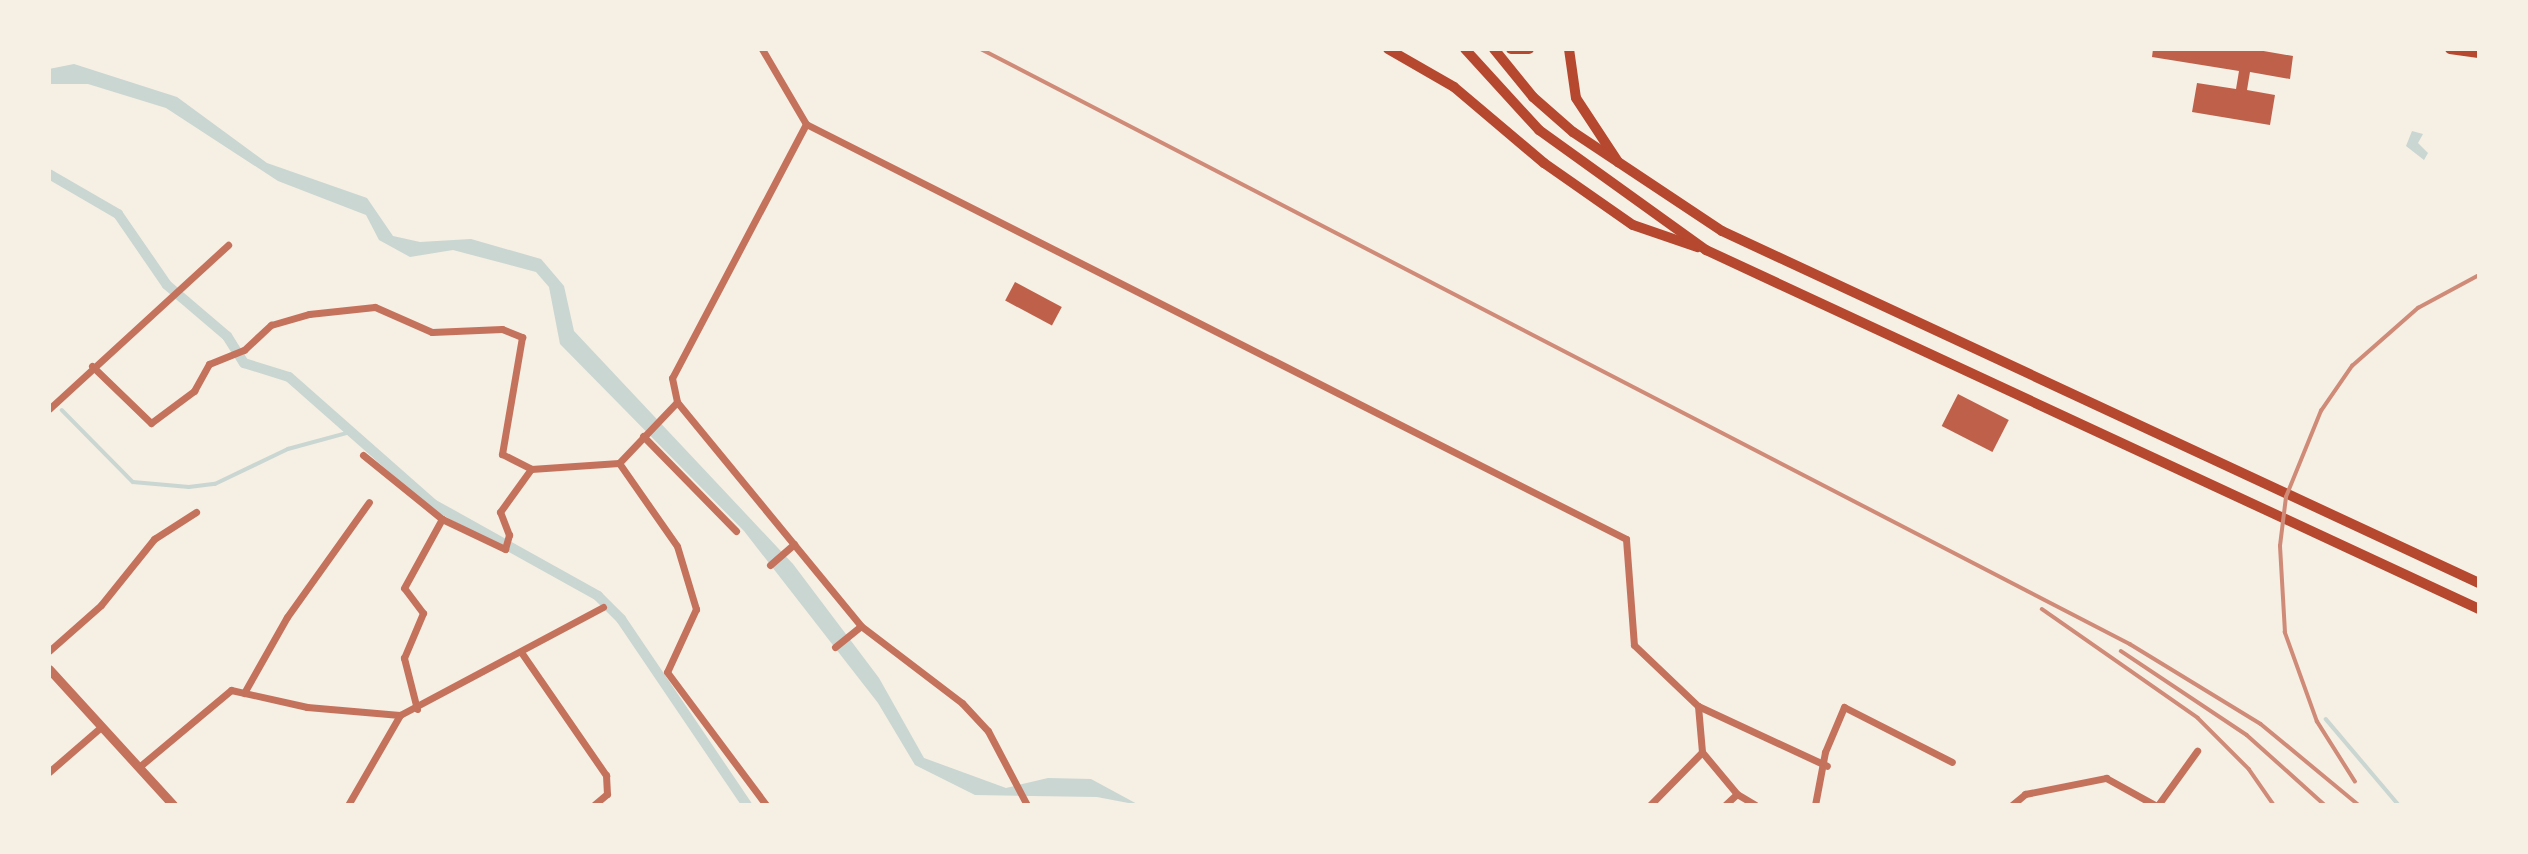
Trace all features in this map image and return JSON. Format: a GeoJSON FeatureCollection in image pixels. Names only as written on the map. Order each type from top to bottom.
{"type":"FeatureCollection","features":[{"type":"Feature","properties":{"kind":"main road"},"geometry":{"type":"LineString","coordinates":[[1388,49],[1454,87],[1544,163],[1633,225],[1706,250],[1955,368],[2479,609]]}},
{"type":"Feature","properties":{"kind":"main road"},"geometry":{"type":"LineString","coordinates":[[1465,49],[1539,130],[1706,250]]}},
{"type":"Feature","properties":{"kind":"main road"},"geometry":{"type":"LineString","coordinates":[[1494,49],[1533,97],[1626,172],[1731,235],[1965,347],[2479,583]]}},
{"type":"Feature","properties":{"kind":"main road"},"geometry":{"type":"LineString","coordinates":[[1511,49],[1529,49]]}},
{"type":"Feature","properties":{"kind":"main road"},"geometry":{"type":"LineString","coordinates":[[1569,49],[1579,103],[1626,172]]}},
{"type":"Feature","properties":{"kind":"main road"},"geometry":{"type":"LineString","coordinates":[[2450,49],[2479,53]]}},
{"type":"Feature","properties":{"kind":"main road"},"geometry":{"type":"LineString","coordinates":[[1955,368],[1965,347]]}},
{"type":"Feature","properties":{"kind":"main road"},"geometry":{"type":"LineString","coordinates":[[2405,575],[2415,554]]}},
{"type":"Feature","properties":{"kind":"street"},"geometry":{"type":"LineString","coordinates":[[762,49],[806,124],[1626,539],[1634,645],[1698,706],[1827,766]]}},
{"type":"Feature","properties":{"kind":"street"},"geometry":{"type":"LineString","coordinates":[[806,124],[672,378],[677,402],[860,626],[962,703],[988,731],[1026,803]]}},
{"type":"Feature","properties":{"kind":"street"},"geometry":{"type":"LineString","coordinates":[[49,409],[92,366],[228,245]]}},
{"type":"Feature","properties":{"kind":"street"},"geometry":{"type":"LineString","coordinates":[[92,366],[151,423],[226,355],[244,350],[271,325],[375,307],[432,332],[502,329],[522,337],[502,454],[531,469],[619,463],[677,402]]}},
{"type":"Feature","properties":{"kind":"street"},"geometry":{"type":"LineString","coordinates":[[644,435],[736,531]]}},
{"type":"Feature","properties":{"kind":"street"},"geometry":{"type":"LineString","coordinates":[[363,455],[442,519],[505,549],[509,535],[500,512],[531,469]]}},
{"type":"Feature","properties":{"kind":"street"},"geometry":{"type":"LineString","coordinates":[[619,463],[677,546],[696,610],[667,672],[766,805]]}},
{"type":"Feature","properties":{"kind":"street"},"geometry":{"type":"LineString","coordinates":[[244,693],[287,617],[369,502]]}},
{"type":"Feature","properties":{"kind":"street"},"geometry":{"type":"LineString","coordinates":[[49,650],[101,605],[154,540],[196,512]]}},
{"type":"Feature","properties":{"kind":"street"},"geometry":{"type":"LineString","coordinates":[[417,709],[404,658],[423,613],[404,588],[442,519]]}},
{"type":"Feature","properties":{"kind":"street"},"geometry":{"type":"LineString","coordinates":[[771,565],[794,544]]}},
{"type":"Feature","properties":{"kind":"street"},"geometry":{"type":"LineString","coordinates":[[139,767],[231,690],[307,707],[400,715],[417,709],[603,607]]}},
{"type":"Feature","properties":{"kind":"street"},"geometry":{"type":"LineString","coordinates":[[835,647],[860,626]]}},
{"type":"Feature","properties":{"kind":"street"},"geometry":{"type":"LineString","coordinates":[[521,652],[606,775],[608,788],[594,805]]}},
{"type":"Feature","properties":{"kind":"street"},"geometry":{"type":"LineString","coordinates":[[49,669],[173,805]]}},
{"type":"Feature","properties":{"kind":"street"},"geometry":{"type":"LineString","coordinates":[[1698,706],[1702,752],[1737,794],[1755,805]]}},
{"type":"Feature","properties":{"kind":"street"},"geometry":{"type":"LineString","coordinates":[[1815,805],[1827,766],[1825,752],[1844,707],[1952,762]]}},
{"type":"Feature","properties":{"kind":"street"},"geometry":{"type":"LineString","coordinates":[[348,805],[400,715]]}},
{"type":"Feature","properties":{"kind":"street"},"geometry":{"type":"LineString","coordinates":[[49,772],[100,728]]}},
{"type":"Feature","properties":{"kind":"street"},"geometry":{"type":"LineString","coordinates":[[2012,805],[2025,794],[2106,778],[2156,805],[2197,751]]}},
{"type":"Feature","properties":{"kind":"street"},"geometry":{"type":"LineString","coordinates":[[1650,805],[1702,752]]}},
{"type":"Feature","properties":{"kind":"street"},"geometry":{"type":"LineString","coordinates":[[1725,805],[1737,794]]}},
{"type":"Feature","properties":{"kind":"shaded area"},"geometry":{"type":"Polygon","coordinates":[[[74,64],[177,97],[267,163],[367,198],[393,236],[420,242],[471,239],[541,259],[564,286],[574,331],[793,564],[879,678],[924,758],[1006,788],[1048,778],[1091,779],[1139,805],[1097,797],[975,795],[915,765],[878,703],[744,531],[560,344],[549,287],[536,272],[453,250],[410,257],[379,240],[366,215],[278,181],[166,108],[88,84],[49,84],[49,69],[74,64]]]}},
{"type":"Feature","properties":{"kind":"shaded area"},"geometry":{"type":"Polygon","coordinates":[[[2412,131],[2423,134],[2418,143],[2428,153],[2424,160],[2406,146],[2412,131]]]}},
{"type":"Feature","properties":{"kind":"building"},"geometry":{"type":"Polygon","coordinates":[[[2153,49],[2252,49],[2293,56],[2290,79],[2250,72],[2247,90],[2275,95],[2270,125],[2192,112],[2197,83],[2236,89],[2239,71],[2152,57],[2153,49]]]}},
{"type":"Feature","properties":{"kind":"building"},"geometry":{"type":"Polygon","coordinates":[[[1015,282],[1062,307],[1052,325],[1005,301],[1015,282]]]}},
{"type":"Feature","properties":{"kind":"building"},"geometry":{"type":"Polygon","coordinates":[[[1958,394],[2009,420],[1992,452],[1942,426],[1958,394]]]}},
{"type":"Feature","properties":{"kind":"waterway"},"geometry":{"type":"LineString","coordinates":[[49,174],[118,214],[167,285],[227,336],[244,363],[289,377],[433,504],[598,596],[621,619],[747,805]]}},
{"type":"Feature","properties":{"kind":"waterway"},"geometry":{"type":"LineString","coordinates":[[62,410],[133,482],[189,487],[215,484],[288,449],[347,433]]}},
{"type":"Feature","properties":{"kind":"waterway"},"geometry":{"type":"LineString","coordinates":[[2326,719],[2399,805]]}},
{"type":"Feature","properties":{"kind":"railway"},"geometry":{"type":"LineString","coordinates":[[981,49],[2130,644],[2261,724],[2359,805]]}},
{"type":"Feature","properties":{"kind":"railway"},"geometry":{"type":"LineString","coordinates":[[2355,782],[2317,722],[2285,633],[2280,546],[2286,497],[2321,411],[2352,366],[2418,308],[2479,275]]}},
{"type":"Feature","properties":{"kind":"railway"},"geometry":{"type":"LineString","coordinates":[[2042,609],[2198,718],[2249,769],[2274,805]]}},
{"type":"Feature","properties":{"kind":"railway"},"geometry":{"type":"LineString","coordinates":[[2121,651],[2247,735],[2325,805]]}}]}
